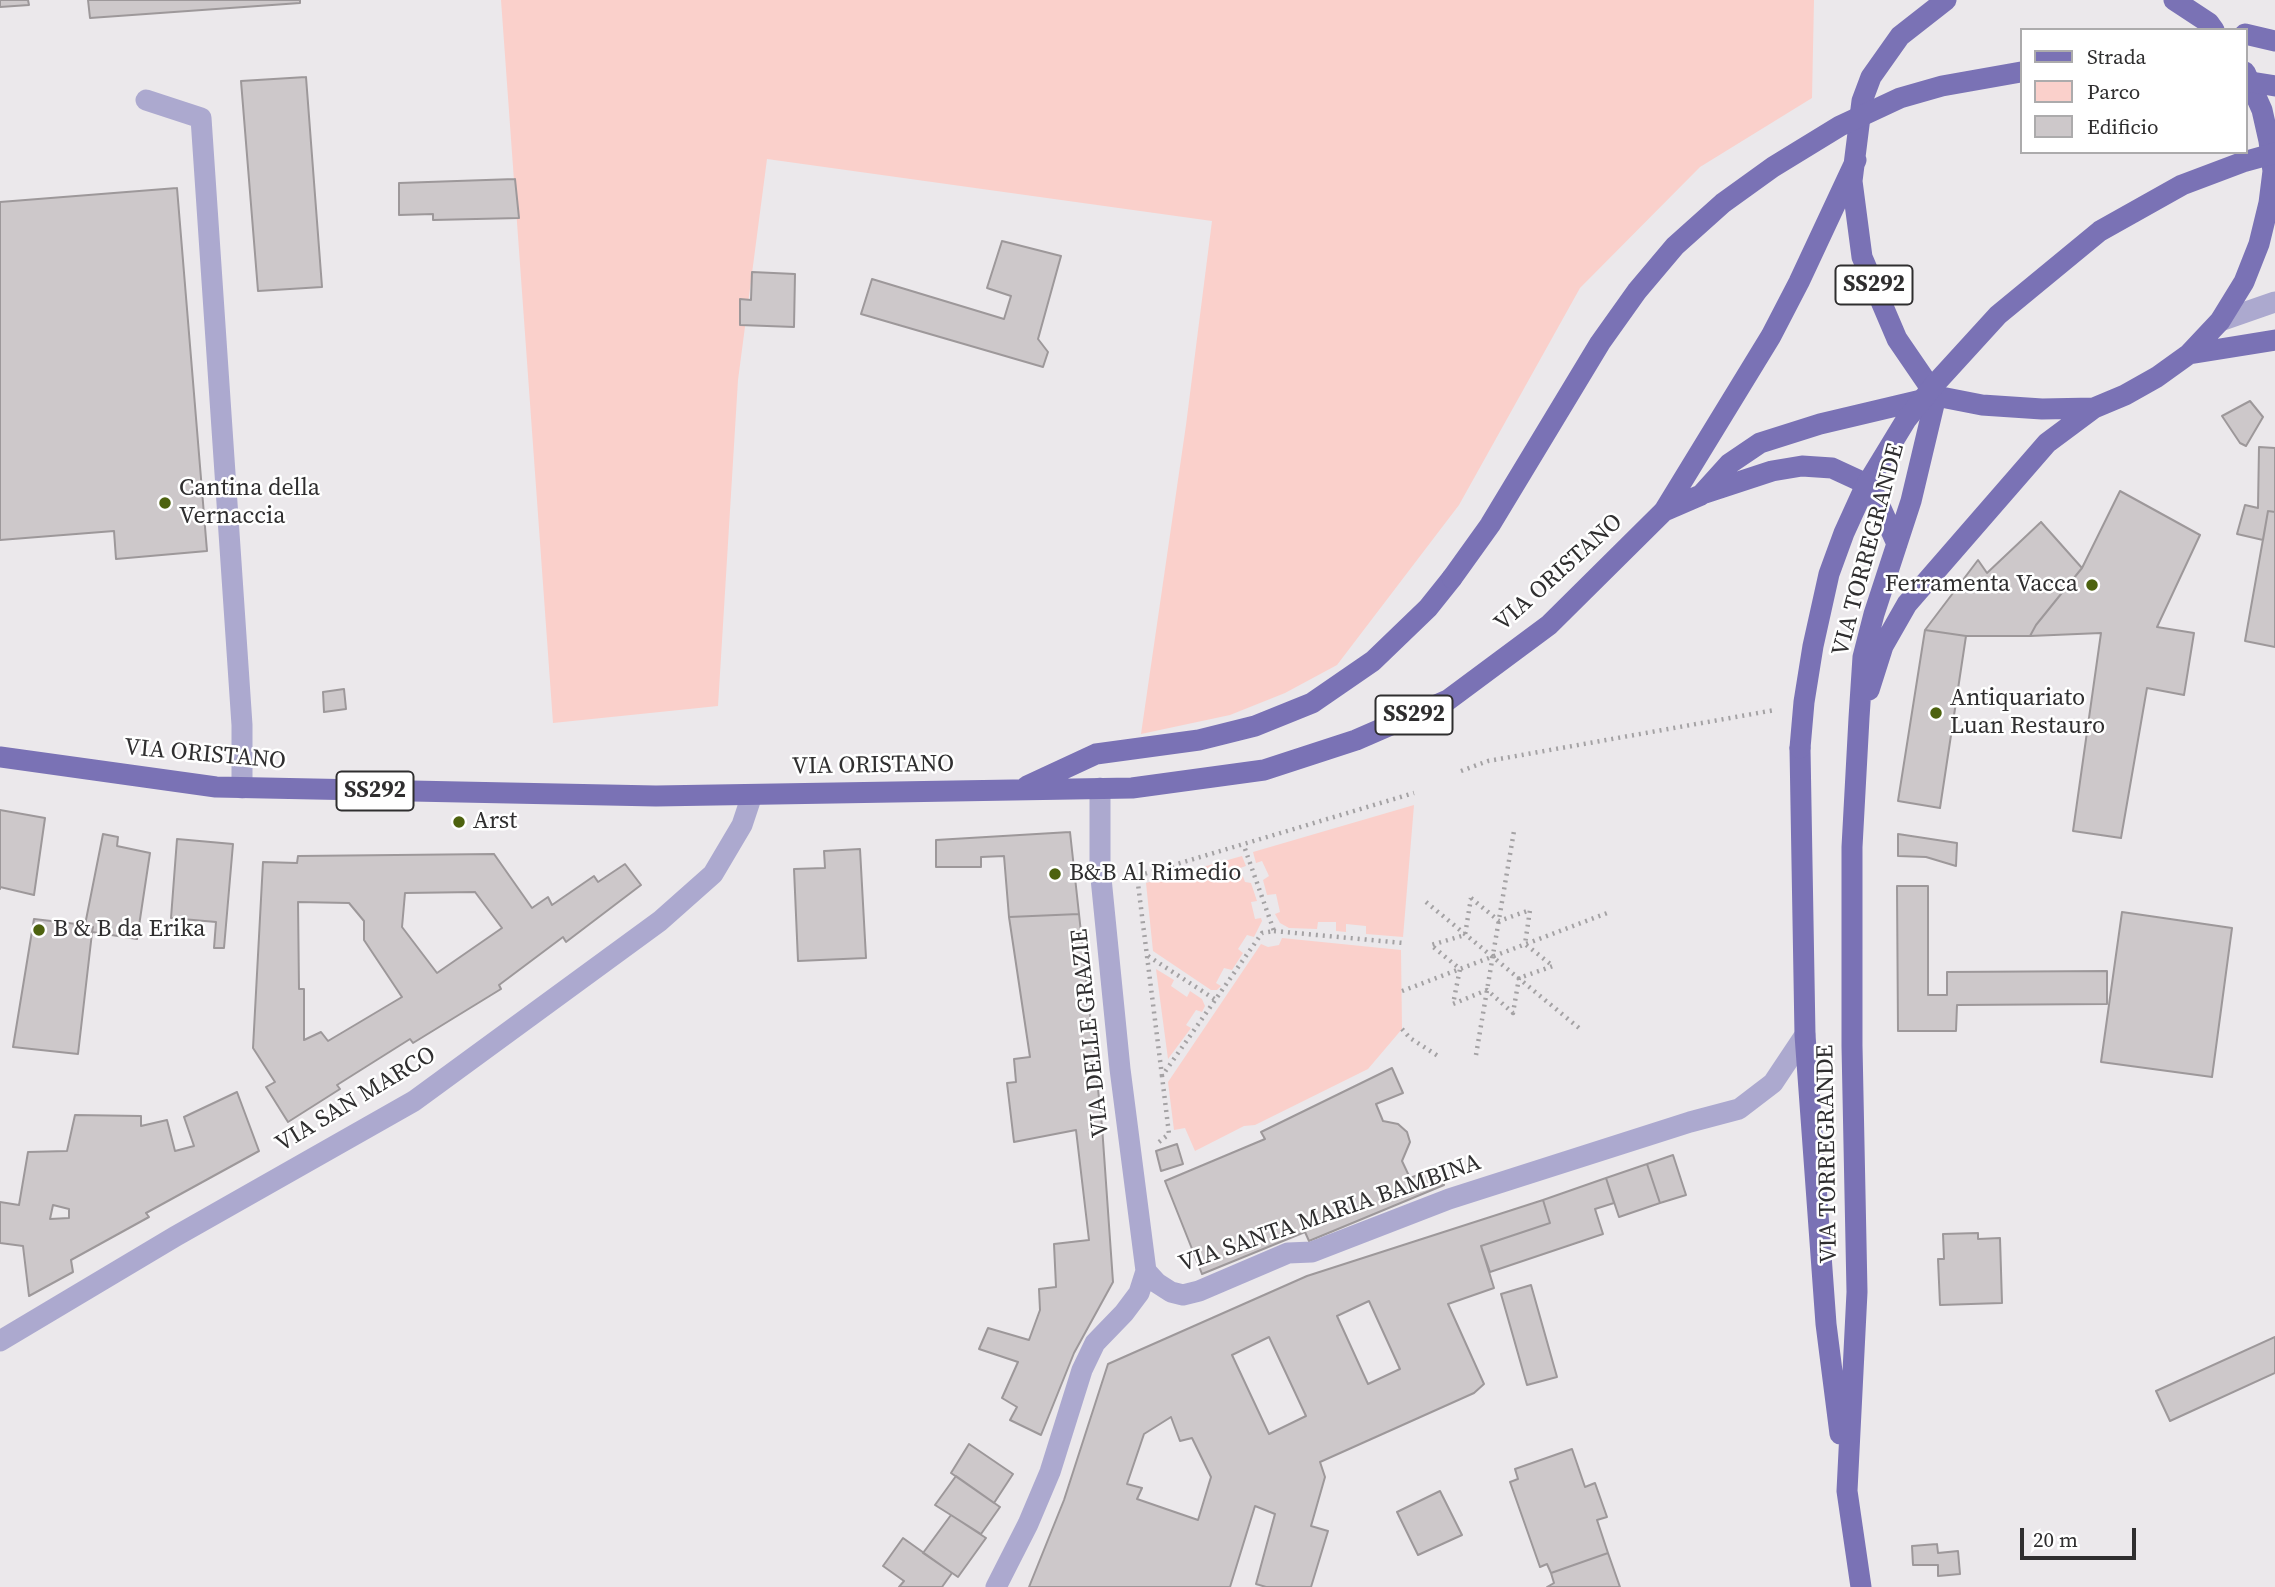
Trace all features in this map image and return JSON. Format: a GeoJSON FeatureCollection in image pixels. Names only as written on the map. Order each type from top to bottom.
{"type":"FeatureCollection","features":[{"type":"Feature","properties":{"kind":"main road"},"geometry":{"type":"LineString","coordinates":[[2174,0],[2211,26]]}},
{"type":"Feature","properties":{"kind":"main road","name":"SS292"},"geometry":{"type":"LineString","coordinates":[[1939,3],[1900,36],[1871,77],[1862,101],[1852,181],[1862,257],[1897,339],[1936,396],[1982,405],[2042,409],[2094,408],[2157,377],[2189,354],[2220,321],[2244,282],[2259,244],[2269,203],[2273,146],[2262,110],[2247,76]]}},
{"type":"Feature","properties":{"kind":"main road"},"geometry":{"type":"LineString","coordinates":[[2247,34],[2275,41]]}},
{"type":"Feature","properties":{"kind":"main road"},"geometry":{"type":"LineString","coordinates":[[1019,790],[1096,754],[1199,740],[1255,726],[1312,702],[1373,661],[1428,608],[1490,526],[1515,480],[1600,343],[1637,291],[1675,246],[1723,203],[1773,167],[1840,126],[1900,98],[1942,86],[2020,72]]}},
{"type":"Feature","properties":{"kind":"main road"},"geometry":{"type":"LineString","coordinates":[[2247,81],[2275,86]]}},
{"type":"Feature","properties":{"kind":"main road"},"geometry":{"type":"LineString","coordinates":[[1847,1492],[1826,1324],[1805,1035],[1800,748],[1813,646],[1829,574],[1864,489],[1906,420],[1998,315],[2101,231],[2182,185],[2243,162],[2273,146]]}},
{"type":"Feature","properties":{"kind":"main road","name":"VIA ORISTANO"},"geometry":{"type":"LineString","coordinates":[[0,757],[216,787],[656,796],[1132,788],[1264,770],[1356,740],[1448,700],[1549,625],[1664,511],[1771,336],[1800,282],[1856,160]]}},
{"type":"Feature","properties":{"kind":"main road"},"geometry":{"type":"LineString","coordinates":[[2189,354],[2275,341]]}},
{"type":"Feature","properties":{"kind":"main road","name":"VIA ORISTANO"},"geometry":{"type":"LineString","coordinates":[[1664,511],[1700,495],[1730,464],[1760,443],[1820,424],[1936,396]]}},
{"type":"Feature","properties":{"kind":"main road","name":"VIA TORREGRANDE"},"geometry":{"type":"LineString","coordinates":[[1861,1587],[1847,1492],[1857,1292],[1852,1046],[1852,847],[1859,718],[1863,657],[1874,614],[1912,500],[1936,396]]}},
{"type":"Feature","properties":{"kind":"main road","name":"VIA TORREGRANDE"},"geometry":{"type":"LineString","coordinates":[[1859,718],[1883,646],[1907,604],[2048,443],[2094,408]]}},
{"type":"Feature","properties":{"kind":"main road"},"geometry":{"type":"LineString","coordinates":[[1700,495],[1772,471],[1802,466],[1832,468],[1858,480],[1875,495],[1897,544]]}},
{"type":"Feature","properties":{"kind":"street"},"geometry":{"type":"LineString","coordinates":[[146,100],[201,118],[242,725],[242,788]]}},
{"type":"Feature","properties":{"kind":"street"},"geometry":{"type":"LineString","coordinates":[[2220,321],[2275,302]]}},
{"type":"Feature","properties":{"kind":"street","name":"VIA DELLE GRAZIE"},"geometry":{"type":"LineString","coordinates":[[1100,788],[1099,849],[1105,921],[1122,1091],[1146,1271]]}},
{"type":"Feature","properties":{"kind":"street","name":"VIA SAN MARCO"},"geometry":{"type":"LineString","coordinates":[[0,1341],[176,1236],[414,1101],[660,921],[713,874],[742,825],[751,795]]}},
{"type":"Feature","properties":{"kind":"street","name":"VIA SANTA MARIA BAMBINA"},"geometry":{"type":"LineString","coordinates":[[996,1587],[1028,1524],[1050,1472],[1082,1370],[1095,1343],[1139,1293],[1146,1271],[1164,1287],[1184,1295],[1288,1253],[1312,1252],[1449,1199],[1690,1122],[1740,1109],[1773,1083],[1805,1035]]}},
{"type":"Feature","properties":{"kind":"path"},"geometry":{"type":"LineString","coordinates":[[1461,771],[1488,761],[1768,710]]}},
{"type":"Feature","properties":{"kind":"path"},"geometry":{"type":"LineString","coordinates":[[1156,1145],[1169,1134],[1137,876],[1414,793]]}},
{"type":"Feature","properties":{"kind":"path"},"geometry":{"type":"LineString","coordinates":[[1476,1055],[1514,831]]}},
{"type":"Feature","properties":{"kind":"path"},"geometry":{"type":"LineString","coordinates":[[1244,846],[1274,931]]}},
{"type":"Feature","properties":{"kind":"path"},"geometry":{"type":"LineString","coordinates":[[1465,935],[1471,898],[1499,921]]}},
{"type":"Feature","properties":{"kind":"path"},"geometry":{"type":"LineString","coordinates":[[1426,902],[1579,1028]]}},
{"type":"Feature","properties":{"kind":"path"},"geometry":{"type":"LineString","coordinates":[[1499,921],[1530,910],[1525,944]]}},
{"type":"Feature","properties":{"kind":"path"},"geometry":{"type":"LineString","coordinates":[[1402,991],[1610,912]]}},
{"type":"Feature","properties":{"kind":"path"},"geometry":{"type":"LineString","coordinates":[[1162,1076],[1262,933],[1274,931],[1403,943]]}},
{"type":"Feature","properties":{"kind":"path"},"geometry":{"type":"LineString","coordinates":[[1460,969],[1431,945],[1465,935]]}},
{"type":"Feature","properties":{"kind":"path"},"geometry":{"type":"LineString","coordinates":[[1519,978],[1553,966],[1525,944]]}},
{"type":"Feature","properties":{"kind":"path"},"geometry":{"type":"LineString","coordinates":[[1148,956],[1216,1000]]}},
{"type":"Feature","properties":{"kind":"path"},"geometry":{"type":"LineString","coordinates":[[1460,969],[1453,1004],[1487,990]]}},
{"type":"Feature","properties":{"kind":"path"},"geometry":{"type":"LineString","coordinates":[[1487,990],[1513,1013],[1519,978]]}},
{"type":"Feature","properties":{"kind":"path"},"geometry":{"type":"LineString","coordinates":[[1402,1029],[1410,1038],[1438,1056]]}},
{"type":"Feature","properties":{"kind":"green space"},"geometry":{"type":"Polygon","coordinates":[[[501,0],[1814,0],[1812,98],[1700,167],[1580,288],[1459,505],[1337,665],[1285,693],[1230,715],[1141,734],[1186,425],[1212,221],[767,159],[738,380],[718,706],[553,723],[501,0]]]}},
{"type":"Feature","properties":{"kind":"green space"},"geometry":{"type":"Polygon","coordinates":[[[1414,805],[1403,937],[1366,934],[1366,926],[1346,924],[1346,932],[1336,931],[1336,922],[1318,922],[1317,929],[1289,928],[1280,923],[1275,914],[1280,912],[1276,894],[1267,895],[1263,880],[1269,876],[1262,861],[1256,863],[1253,852],[1414,805]]]}},
{"type":"Feature","properties":{"kind":"green space"},"geometry":{"type":"Polygon","coordinates":[[[1242,856],[1246,866],[1240,868],[1245,882],[1251,883],[1257,901],[1251,902],[1255,919],[1261,918],[1262,921],[1254,937],[1247,935],[1238,949],[1243,953],[1232,970],[1224,968],[1216,983],[1221,986],[1217,990],[1211,990],[1153,951],[1146,883],[1242,856]]]}},
{"type":"Feature","properties":{"kind":"green space"},"geometry":{"type":"Polygon","coordinates":[[[1282,938],[1401,950],[1402,1029],[1368,1069],[1255,1125],[1244,1126],[1195,1151],[1185,1128],[1174,1130],[1168,1082],[1261,944],[1268,947],[1279,945],[1282,938]]]}},
{"type":"Feature","properties":{"kind":"green space"},"geometry":{"type":"Polygon","coordinates":[[[1156,969],[1174,980],[1171,986],[1187,997],[1190,991],[1202,999],[1205,1006],[1202,1012],[1196,1010],[1186,1025],[1191,1028],[1168,1059],[1156,969]]]}},
{"type":"Feature","properties":{"kind":"building"},"geometry":{"type":"Polygon","coordinates":[[[0,0],[28,0],[29,5],[0,7],[0,0]]]}},
{"type":"Feature","properties":{"kind":"building"},"geometry":{"type":"Polygon","coordinates":[[[88,0],[300,0],[300,3],[90,18],[88,0]]]}},
{"type":"Feature","properties":{"kind":"building"},"geometry":{"type":"Polygon","coordinates":[[[306,77],[322,287],[258,291],[241,81],[306,77]]]}},
{"type":"Feature","properties":{"kind":"building"},"geometry":{"type":"Polygon","coordinates":[[[515,179],[519,218],[433,220],[433,214],[399,215],[399,183],[515,179]]]}},
{"type":"Feature","properties":{"kind":"building"},"geometry":{"type":"Polygon","coordinates":[[[177,188],[207,551],[116,559],[114,531],[0,540],[0,202],[177,188]]]}},
{"type":"Feature","properties":{"kind":"building"},"geometry":{"type":"Polygon","coordinates":[[[1002,241],[1061,256],[1038,339],[1048,352],[1043,367],[861,314],[872,279],[1004,319],[1011,296],[987,288],[1002,241]]]}},
{"type":"Feature","properties":{"kind":"building"},"geometry":{"type":"Polygon","coordinates":[[[752,272],[795,274],[794,327],[740,325],[740,299],[751,300],[752,272]]]}},
{"type":"Feature","properties":{"kind":"building"},"geometry":{"type":"Polygon","coordinates":[[[2250,401],[2263,417],[2246,446],[2240,443],[2222,416],[2250,401]]]}},
{"type":"Feature","properties":{"kind":"building"},"geometry":{"type":"Polygon","coordinates":[[[2259,447],[2275,448],[2275,512],[2268,511],[2263,540],[2237,534],[2245,505],[2258,508],[2259,447]]]}},
{"type":"Feature","properties":{"kind":"building"},"geometry":{"type":"Polygon","coordinates":[[[2120,491],[2200,535],[2157,627],[2194,633],[2184,695],[2147,688],[2121,838],[2073,831],[2101,633],[2030,636],[2082,568],[2120,491]]]}},
{"type":"Feature","properties":{"kind":"building"},"geometry":{"type":"Polygon","coordinates":[[[2268,511],[2275,512],[2275,647],[2245,641],[2268,511]]]}},
{"type":"Feature","properties":{"kind":"building"},"geometry":{"type":"Polygon","coordinates":[[[2041,522],[2082,568],[2030,636],[1966,636],[1925,630],[1978,560],[1987,573],[2041,522]]]}},
{"type":"Feature","properties":{"kind":"building"},"geometry":{"type":"Polygon","coordinates":[[[1925,630],[1966,636],[1940,808],[1898,801],[1925,630]]]}},
{"type":"Feature","properties":{"kind":"building"},"geometry":{"type":"Polygon","coordinates":[[[344,689],[346,709],[324,712],[323,692],[344,689]]]}},
{"type":"Feature","properties":{"kind":"building"},"geometry":{"type":"Polygon","coordinates":[[[0,810],[45,818],[34,895],[0,887],[0,810]]]}},
{"type":"Feature","properties":{"kind":"building"},"geometry":{"type":"Polygon","coordinates":[[[1070,832],[1079,914],[1009,917],[1004,856],[981,857],[981,867],[936,867],[936,840],[1070,832]]]}},
{"type":"Feature","properties":{"kind":"building"},"geometry":{"type":"Polygon","coordinates":[[[103,834],[118,837],[117,846],[150,853],[137,939],[92,932],[93,927],[85,926],[84,933],[92,933],[78,1054],[13,1047],[34,919],[85,925],[103,834]]]}},
{"type":"Feature","properties":{"kind":"building"},"geometry":{"type":"Polygon","coordinates":[[[1898,834],[1957,843],[1956,866],[1926,857],[1898,856],[1898,834]]]}},
{"type":"Feature","properties":{"kind":"building"},"geometry":{"type":"Polygon","coordinates":[[[177,839],[233,844],[224,948],[214,948],[216,922],[171,918],[177,839]]]}},
{"type":"Feature","properties":{"kind":"building"},"geometry":{"type":"Polygon","coordinates":[[[860,849],[866,958],[798,961],[794,869],[825,868],[824,851],[860,849]]]}},
{"type":"Feature","properties":{"kind":"building"},"geometry":{"type":"Polygon","coordinates":[[[494,854],[532,908],[548,897],[552,905],[594,876],[598,882],[625,864],[641,885],[566,942],[563,937],[499,985],[501,989],[413,1043],[410,1039],[337,1085],[340,1089],[288,1122],[266,1087],[275,1082],[253,1048],[263,862],[297,863],[298,856],[494,854]],[[475,892],[405,893],[402,927],[437,973],[502,928],[475,892]],[[298,902],[299,989],[304,989],[304,1040],[321,1032],[328,1041],[402,997],[364,940],[364,921],[349,903],[298,902]]]}},
{"type":"Feature","properties":{"kind":"building"},"geometry":{"type":"Polygon","coordinates":[[[1897,886],[1928,886],[1928,995],[1947,995],[1947,972],[2107,971],[2107,1004],[1957,1005],[1956,1031],[1898,1031],[1897,886]]]}},
{"type":"Feature","properties":{"kind":"building"},"geometry":{"type":"Polygon","coordinates":[[[2122,912],[2232,928],[2212,1077],[2101,1062],[2122,912]]]}},
{"type":"Feature","properties":{"kind":"building"},"geometry":{"type":"Polygon","coordinates":[[[1079,914],[1102,1126],[1113,1282],[1074,1353],[1041,1435],[1010,1420],[1017,1407],[1002,1398],[1018,1362],[979,1349],[988,1328],[1029,1340],[1040,1310],[1039,1289],[1056,1287],[1054,1244],[1089,1240],[1076,1130],[1014,1142],[1007,1083],[1016,1082],[1014,1059],[1030,1057],[1009,917],[1079,914]]]}},
{"type":"Feature","properties":{"kind":"building"},"geometry":{"type":"Polygon","coordinates":[[[1392,1068],[1403,1093],[1376,1104],[1383,1121],[1398,1124],[1407,1132],[1410,1142],[1402,1161],[1410,1178],[1436,1168],[1444,1185],[1309,1241],[1305,1232],[1202,1274],[1165,1181],[1265,1139],[1261,1132],[1392,1068]]]}},
{"type":"Feature","properties":{"kind":"building"},"geometry":{"type":"Polygon","coordinates":[[[237,1092],[259,1151],[146,1213],[149,1217],[71,1260],[73,1272],[29,1296],[23,1246],[0,1243],[0,1202],[19,1205],[28,1152],[67,1151],[75,1115],[141,1116],[141,1126],[167,1120],[175,1151],[194,1146],[184,1117],[237,1092]],[[53,1205],[50,1219],[69,1218],[69,1209],[53,1205]]]}},
{"type":"Feature","properties":{"kind":"building"},"geometry":{"type":"Polygon","coordinates":[[[1177,1144],[1183,1164],[1161,1171],[1156,1151],[1177,1144]]]}},
{"type":"Feature","properties":{"kind":"building"},"geometry":{"type":"Polygon","coordinates":[[[1673,1155],[1686,1195],[1660,1203],[1647,1164],[1673,1155]]]}},
{"type":"Feature","properties":{"kind":"building"},"geometry":{"type":"Polygon","coordinates":[[[1647,1164],[1660,1203],[1619,1217],[1606,1178],[1647,1164]]]}},
{"type":"Feature","properties":{"kind":"building"},"geometry":{"type":"Polygon","coordinates":[[[1606,1178],[1614,1203],[1595,1209],[1603,1234],[1490,1272],[1481,1246],[1550,1223],[1543,1200],[1606,1178]]]}},
{"type":"Feature","properties":{"kind":"building"},"geometry":{"type":"Polygon","coordinates":[[[1543,1200],[1550,1223],[1481,1246],[1494,1288],[1448,1304],[1484,1384],[1474,1393],[1320,1462],[1325,1477],[1311,1526],[1328,1531],[1311,1587],[1266,1587],[1256,1584],[1275,1514],[1255,1506],[1230,1587],[1029,1587],[1064,1500],[1108,1364],[1307,1276],[1543,1200]],[[1369,1301],[1337,1316],[1368,1384],[1400,1369],[1369,1301]],[[1269,1337],[1232,1355],[1269,1434],[1306,1416],[1269,1337]],[[1171,1417],[1144,1434],[1127,1484],[1142,1488],[1137,1499],[1198,1520],[1211,1477],[1192,1438],[1180,1441],[1171,1417]]]}},
{"type":"Feature","properties":{"kind":"building"},"geometry":{"type":"Polygon","coordinates":[[[1978,1233],[1978,1239],[2000,1238],[2002,1303],[1940,1305],[1938,1259],[1944,1259],[1943,1234],[1978,1233]]]}},
{"type":"Feature","properties":{"kind":"building"},"geometry":{"type":"Polygon","coordinates":[[[1531,1285],[1557,1377],[1527,1385],[1501,1294],[1531,1285]]]}},
{"type":"Feature","properties":{"kind":"building"},"geometry":{"type":"Polygon","coordinates":[[[2275,1337],[2275,1373],[2170,1421],[2156,1391],[2275,1337]]]}},
{"type":"Feature","properties":{"kind":"building"},"geometry":{"type":"Polygon","coordinates":[[[969,1444],[1013,1474],[994,1503],[951,1473],[969,1444]]]}},
{"type":"Feature","properties":{"kind":"building"},"geometry":{"type":"Polygon","coordinates":[[[1572,1449],[1585,1487],[1595,1483],[1607,1517],[1597,1520],[1608,1553],[1551,1573],[1547,1564],[1540,1567],[1510,1482],[1518,1479],[1515,1469],[1572,1449]]]}},
{"type":"Feature","properties":{"kind":"building"},"geometry":{"type":"Polygon","coordinates":[[[956,1476],[1000,1507],[981,1534],[935,1505],[956,1476]]]}},
{"type":"Feature","properties":{"kind":"building"},"geometry":{"type":"Polygon","coordinates":[[[1440,1491],[1462,1535],[1418,1555],[1397,1512],[1440,1491]]]}},
{"type":"Feature","properties":{"kind":"building"},"geometry":{"type":"Polygon","coordinates":[[[951,1515],[986,1538],[958,1577],[923,1553],[951,1515]]]}},
{"type":"Feature","properties":{"kind":"building"},"geometry":{"type":"Polygon","coordinates":[[[903,1538],[952,1573],[942,1587],[899,1587],[904,1581],[883,1566],[903,1538]]]}},
{"type":"Feature","properties":{"kind":"building"},"geometry":{"type":"Polygon","coordinates":[[[1937,1544],[1938,1553],[1958,1551],[1960,1574],[1938,1576],[1938,1565],[1913,1565],[1912,1546],[1937,1544]]]}},
{"type":"Feature","properties":{"kind":"building"},"geometry":{"type":"Polygon","coordinates":[[[1608,1553],[1620,1587],[1547,1587],[1554,1583],[1551,1573],[1608,1553]]]}},
{"type":"Feature","properties":{"kind":"place","name":"Cantina della Vernaccia"},"geometry":{"type":"Point","coordinates":[165,503]}},
{"type":"Feature","properties":{"kind":"place","name":"Ferramenta Vacca"},"geometry":{"type":"Point","coordinates":[2092,585]}},
{"type":"Feature","properties":{"kind":"place","name":"Antiquariato Luan Restauro"},"geometry":{"type":"Point","coordinates":[1936,713]}},
{"type":"Feature","properties":{"kind":"place","name":"Arst"},"geometry":{"type":"Point","coordinates":[459,822]}},
{"type":"Feature","properties":{"kind":"place","name":"B&B Al Rimedio"},"geometry":{"type":"Point","coordinates":[1055,874]}},
{"type":"Feature","properties":{"kind":"place","name":"B & B da Erika"},"geometry":{"type":"Point","coordinates":[39,930]}}]}
